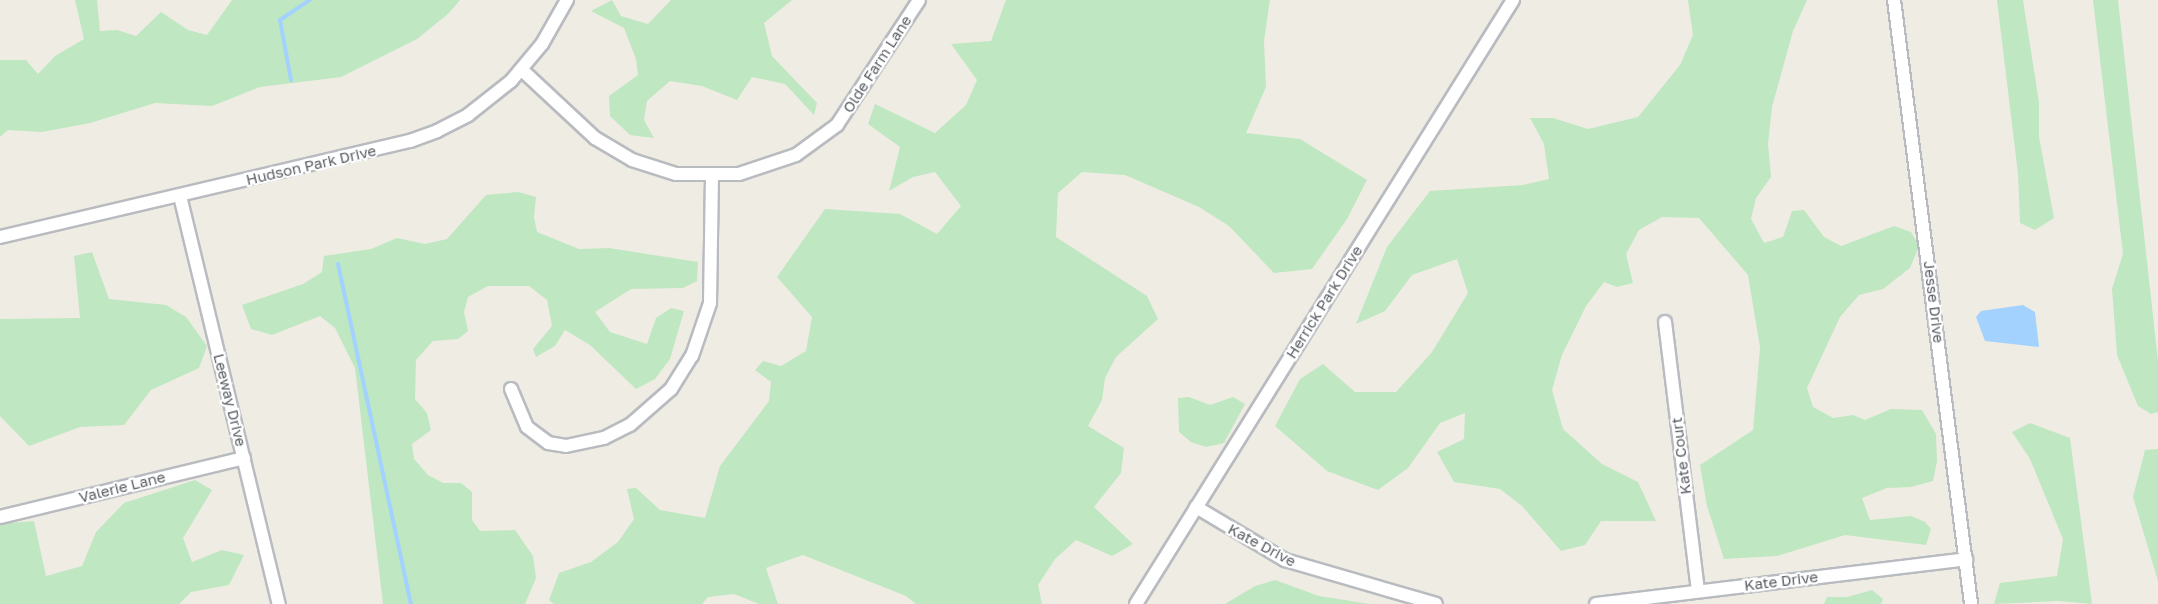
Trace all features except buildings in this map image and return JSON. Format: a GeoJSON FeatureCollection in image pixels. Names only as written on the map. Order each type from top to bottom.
{"type":"FeatureCollection","features":[{"type":"Feature","properties":{"kind":"street","name":"Hudson Park Drive"},"geometry":{"type":"LineString","coordinates":[[0,237],[410,141],[468,115],[522,70],[567,0]]}},
{"type":"Feature","properties":{"kind":"street","name":"Olde Farm Lane"},"geometry":{"type":"LineString","coordinates":[[522,70],[614,151],[652,168],[712,177],[773,165],[826,134],[852,105],[919,0]]}},
{"type":"Feature","properties":{"kind":"street","name":"Herrick Park Drive"},"geometry":{"type":"LineString","coordinates":[[1136,604],[1513,0]]}},
{"type":"Feature","properties":{"kind":"street","name":"Jesse Drive"},"geometry":{"type":"LineString","coordinates":[[1894,0],[1971,604]]}},
{"type":"Feature","properties":{"kind":"street"},"geometry":{"type":"LineString","coordinates":[[511,389],[527,427],[548,443],[566,446],[604,438],[630,425],[671,389],[692,356],[710,303],[712,177]]}},
{"type":"Feature","properties":{"kind":"street","name":"Leeway Drive"},"geometry":{"type":"LineString","coordinates":[[180,196],[279,604]]}},
{"type":"Feature","properties":{"kind":"street","name":"Kate Court"},"geometry":{"type":"LineString","coordinates":[[1665,322],[1698,591]]}},
{"type":"Feature","properties":{"kind":"street","name":"Valerie Lane"},"geometry":{"type":"LineString","coordinates":[[0,516],[244,458]]}},
{"type":"Feature","properties":{"kind":"street","name":"Kate Drive"},"geometry":{"type":"LineString","coordinates":[[1196,507],[1285,560],[1325,575],[1434,604]]}},
{"type":"Feature","properties":{"kind":"street","name":"Kate Drive"},"geometry":{"type":"LineString","coordinates":[[1596,604],[1966,559]]}},
{"type":"Feature","properties":{"kind":"green space"},"geometry":{"type":"Polygon","coordinates":[[[75,0],[97,0],[100,31],[117,30],[136,36],[161,12],[188,30],[207,35],[232,0],[460,0],[449,13],[417,39],[341,77],[260,87],[212,106],[155,103],[90,123],[42,132],[8,130],[0,137],[0,60],[26,60],[38,74],[55,56],[84,39],[75,0]]]}},
{"type":"Feature","properties":{"kind":"green space"},"geometry":{"type":"Polygon","coordinates":[[[612,0],[621,16],[648,24],[671,0],[792,0],[764,23],[772,56],[817,103],[814,115],[785,84],[752,77],[737,100],[702,86],[670,81],[647,101],[644,120],[654,138],[630,135],[610,116],[609,96],[638,75],[636,59],[624,28],[591,11],[612,0]]]}},
{"type":"Feature","properties":{"kind":"green space"},"geometry":{"type":"Polygon","coordinates":[[[1006,0],[1270,0],[1264,41],[1266,87],[1246,133],[1300,139],[1367,180],[1347,219],[1312,269],[1274,273],[1229,226],[1199,207],[1125,175],[1082,172],[1058,193],[1056,237],[1147,296],[1158,319],[1116,357],[1105,378],[1102,400],[1088,426],[1124,448],[1121,473],[1094,507],[1133,544],[1112,556],[1076,540],[1055,559],[1038,585],[1042,604],[916,604],[906,596],[803,555],[766,568],[778,604],[759,604],[734,594],[708,597],[702,604],[554,604],[549,600],[559,573],[591,562],[618,542],[634,519],[627,489],[636,488],[660,510],[705,518],[720,466],[769,401],[771,382],[755,370],[763,361],[781,366],[806,351],[812,317],[777,277],[825,209],[900,214],[937,234],[961,206],[935,172],[913,177],[889,191],[900,147],[868,124],[875,104],[935,133],[966,105],[977,80],[951,44],[991,41],[1006,0]]]}},
{"type":"Feature","properties":{"kind":"green space"},"geometry":{"type":"Polygon","coordinates":[[[1688,0],[1807,0],[1793,31],[1772,107],[1768,144],[1771,177],[1756,198],[1751,219],[1764,243],[1783,237],[1792,211],[1804,210],[1824,237],[1841,246],[1894,226],[1911,232],[1919,246],[1910,268],[1883,289],[1859,295],[1840,317],[1807,388],[1813,407],[1833,418],[1853,415],[1865,420],[1891,409],[1922,410],[1936,434],[1937,461],[1933,481],[1911,487],[1887,488],[1862,498],[1870,520],[1911,516],[1925,522],[1931,529],[1926,545],[1845,535],[1777,556],[1724,559],[1707,506],[1700,465],[1753,430],[1760,347],[1748,275],[1699,218],[1662,217],[1639,230],[1626,254],[1633,283],[1617,287],[1604,282],[1586,306],[1562,355],[1552,390],[1563,429],[1602,464],[1638,482],[1656,521],[1601,521],[1585,545],[1561,551],[1522,506],[1500,489],[1454,482],[1437,452],[1464,439],[1465,413],[1440,423],[1408,468],[1378,490],[1327,471],[1275,426],[1300,379],[1323,364],[1355,392],[1396,392],[1432,352],[1468,293],[1457,259],[1412,275],[1385,311],[1356,324],[1387,247],[1430,191],[1523,185],[1549,179],[1544,144],[1530,118],[1553,118],[1588,129],[1638,117],[1680,65],[1693,35],[1688,0]]]}},
{"type":"Feature","properties":{"kind":"green space"},"geometry":{"type":"Polygon","coordinates":[[[1997,0],[2023,0],[2039,102],[2039,137],[2054,218],[2035,230],[2020,223],[2018,174],[1997,0]]]}},
{"type":"Feature","properties":{"kind":"green space"},"geometry":{"type":"Polygon","coordinates":[[[2093,0],[2118,0],[2158,361],[2158,412],[2151,414],[2138,406],[2117,355],[2112,289],[2123,254],[2093,0]]]}},
{"type":"Feature","properties":{"kind":"green space"},"geometry":{"type":"Polygon","coordinates":[[[518,192],[536,197],[534,217],[537,232],[579,249],[609,248],[698,262],[697,281],[683,288],[631,289],[595,312],[610,332],[647,344],[656,318],[671,308],[684,311],[670,359],[655,379],[636,389],[590,345],[565,330],[555,346],[536,357],[533,349],[552,326],[547,300],[529,286],[488,286],[468,297],[464,312],[468,331],[458,339],[433,341],[416,360],[415,399],[427,413],[431,430],[412,444],[414,459],[428,475],[443,483],[461,483],[472,492],[472,520],[480,531],[515,530],[533,556],[536,578],[525,604],[383,604],[355,368],[335,328],[320,316],[272,335],[251,329],[242,305],[303,284],[322,272],[324,256],[371,249],[397,238],[425,244],[447,239],[486,195],[518,192]]]}},
{"type":"Feature","properties":{"kind":"green space"},"geometry":{"type":"Polygon","coordinates":[[[92,252],[109,299],[166,305],[186,317],[207,346],[199,368],[151,390],[124,425],[80,427],[29,446],[0,416],[0,319],[80,318],[74,256],[92,252]]]}},
{"type":"Feature","properties":{"kind":"green space"},"geometry":{"type":"Polygon","coordinates":[[[1189,397],[1210,405],[1233,397],[1245,404],[1224,443],[1206,447],[1191,442],[1179,432],[1178,398],[1189,397]]]}},
{"type":"Feature","properties":{"kind":"green space"},"geometry":{"type":"Polygon","coordinates":[[[2030,423],[2070,438],[2092,604],[2058,601],[1994,604],[2000,583],[2057,576],[2063,539],[2030,459],[2012,432],[2030,423]]]}},
{"type":"Feature","properties":{"kind":"green space"},"geometry":{"type":"Polygon","coordinates":[[[2158,449],[2158,581],[2133,497],[2145,450],[2158,449]]]}},
{"type":"Feature","properties":{"kind":"green space"},"geometry":{"type":"Polygon","coordinates":[[[195,480],[212,490],[183,538],[192,562],[222,550],[244,555],[229,585],[191,592],[179,604],[0,604],[0,524],[34,521],[46,576],[82,566],[96,532],[124,503],[195,480]]]}},
{"type":"Feature","properties":{"kind":"green space"},"geometry":{"type":"Polygon","coordinates":[[[1275,580],[1319,596],[1370,604],[1225,604],[1255,586],[1275,580]]]}},
{"type":"Feature","properties":{"kind":"green space"},"geometry":{"type":"Polygon","coordinates":[[[1872,590],[1883,599],[1881,604],[1824,604],[1827,597],[1847,597],[1872,590]]]}},
{"type":"Feature","properties":{"kind":"water"},"geometry":{"type":"Polygon","coordinates":[[[2023,305],[2035,312],[2039,347],[1985,341],[1976,317],[1981,311],[2023,305]]]}},
{"type":"Feature","properties":{"kind":"waterway"},"geometry":{"type":"LineString","coordinates":[[291,80],[280,20],[310,0]]}},
{"type":"Feature","properties":{"kind":"waterway"},"geometry":{"type":"LineString","coordinates":[[338,264],[411,604]]}}]}
